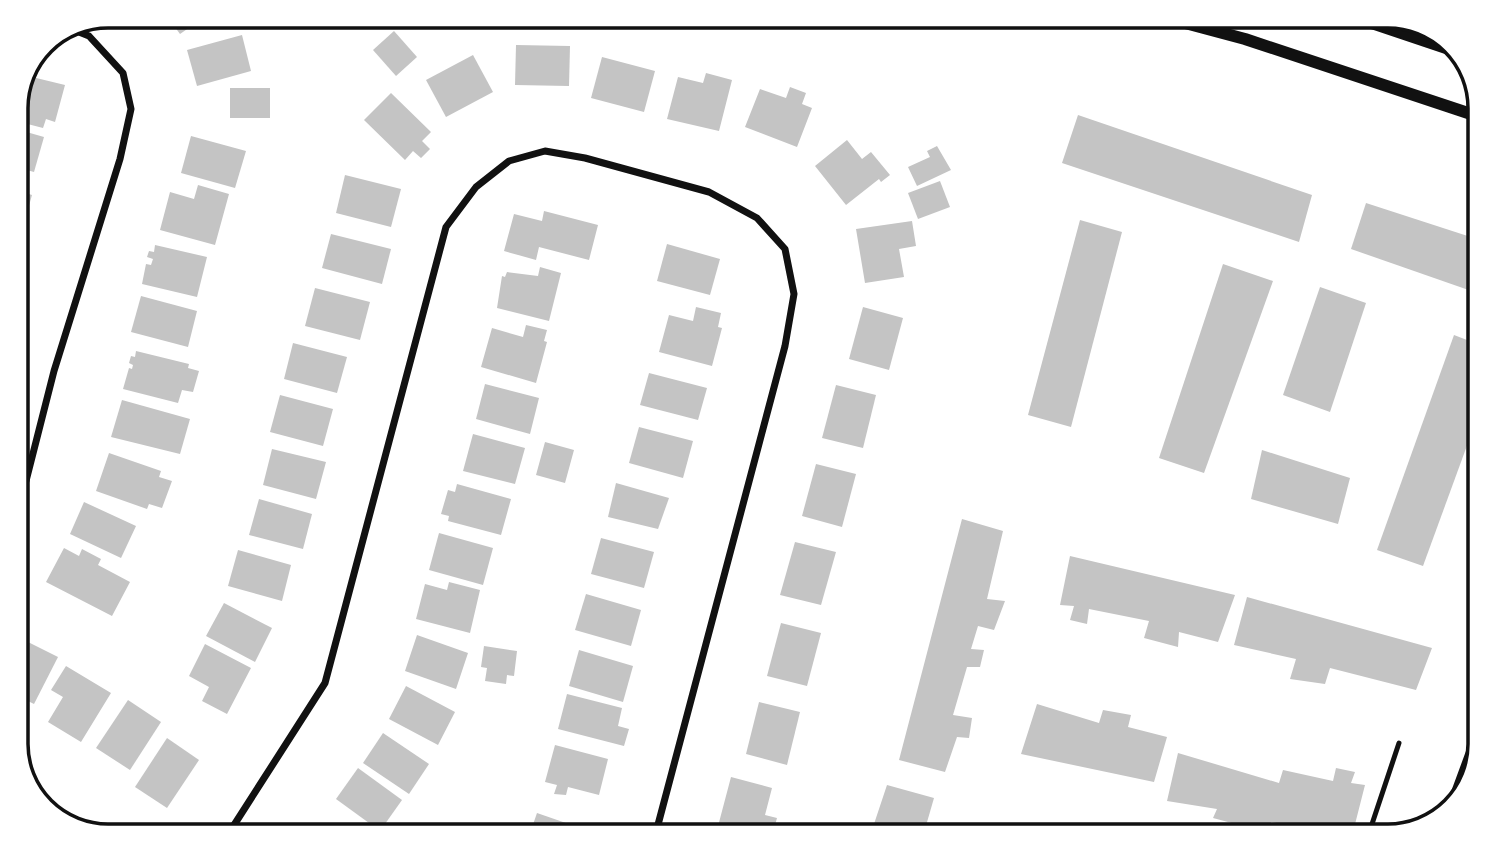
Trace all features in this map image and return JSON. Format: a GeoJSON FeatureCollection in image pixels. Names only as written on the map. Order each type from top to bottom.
{"type":"FeatureCollection","features":[{"type":"Feature","properties":{"kind":"street"},"geometry":{"type":"LineString","coordinates":[[1204,28],[1245,39],[1468,113]]}},
{"type":"Feature","properties":{"kind":"street"},"geometry":{"type":"LineString","coordinates":[[1387,28],[1439,46]]}},
{"type":"Feature","properties":{"kind":"street"},"geometry":{"type":"LineString","coordinates":[[28,473],[54,371],[120,159],[131,109],[123,72],[89,36],[81,33]]}},
{"type":"Feature","properties":{"kind":"street"},"geometry":{"type":"LineString","coordinates":[[235,824],[325,683],[446,228],[476,187],[509,161],[545,151],[585,158],[709,192],[757,218],[785,249],[794,294],[785,346],[658,824]]}},
{"type":"Feature","properties":{"kind":"street"},"geometry":{"type":"LineString","coordinates":[[1459,781],[1466,762]]}},
{"type":"Feature","properties":{"kind":"lane"},"geometry":{"type":"LineString","coordinates":[[1371,824],[1399,743]]}},
{"type":"Feature","properties":{"kind":"building"},"geometry":{"type":"Polygon","coordinates":[[[176,28],[189,28],[180,34],[176,28]]]}},
{"type":"Feature","properties":{"kind":"building"},"geometry":{"type":"Polygon","coordinates":[[[394,31],[417,57],[396,76],[373,50],[394,31]]]}},
{"type":"Feature","properties":{"kind":"building"},"geometry":{"type":"Polygon","coordinates":[[[242,35],[251,71],[197,86],[187,50],[242,35]]]}},
{"type":"Feature","properties":{"kind":"building"},"geometry":{"type":"Polygon","coordinates":[[[516,45],[570,46],[569,86],[515,85],[516,45]]]}},
{"type":"Feature","properties":{"kind":"building"},"geometry":{"type":"Polygon","coordinates":[[[473,55],[493,92],[446,117],[426,80],[473,55]]]}},
{"type":"Feature","properties":{"kind":"building"},"geometry":{"type":"Polygon","coordinates":[[[602,57],[655,71],[644,112],[591,98],[602,57]]]}},
{"type":"Feature","properties":{"kind":"building"},"geometry":{"type":"Polygon","coordinates":[[[706,73],[732,80],[719,131],[667,119],[678,77],[703,83],[706,73]]]}},
{"type":"Feature","properties":{"kind":"building"},"geometry":{"type":"Polygon","coordinates":[[[34,78],[65,85],[55,122],[46,119],[43,128],[28,124],[28,102],[34,78]]]}},
{"type":"Feature","properties":{"kind":"building"},"geometry":{"type":"Polygon","coordinates":[[[790,87],[806,93],[802,104],[812,108],[797,147],[745,127],[760,89],[786,98],[790,87]]]}},
{"type":"Feature","properties":{"kind":"building"},"geometry":{"type":"Polygon","coordinates":[[[230,88],[270,88],[270,118],[230,118],[230,88]]]}},
{"type":"Feature","properties":{"kind":"building"},"geometry":{"type":"Polygon","coordinates":[[[391,93],[431,132],[422,141],[430,149],[421,158],[413,151],[405,160],[364,120],[391,93]]]}},
{"type":"Feature","properties":{"kind":"building"},"geometry":{"type":"Polygon","coordinates":[[[1078,115],[1312,195],[1299,242],[1062,163],[1078,115]]]}},
{"type":"Feature","properties":{"kind":"building"},"geometry":{"type":"Polygon","coordinates":[[[28,132],[44,137],[34,172],[28,170],[28,132]]]}},
{"type":"Feature","properties":{"kind":"building"},"geometry":{"type":"Polygon","coordinates":[[[191,136],[246,151],[235,188],[181,173],[191,136]]]}},
{"type":"Feature","properties":{"kind":"building"},"geometry":{"type":"Polygon","coordinates":[[[847,140],[862,159],[871,152],[890,175],[881,182],[879,179],[846,205],[815,166],[847,140]]]}},
{"type":"Feature","properties":{"kind":"building"},"geometry":{"type":"Polygon","coordinates":[[[937,146],[951,170],[917,186],[908,167],[930,157],[927,151],[937,146]]]}},
{"type":"Feature","properties":{"kind":"building"},"geometry":{"type":"Polygon","coordinates":[[[345,175],[401,189],[391,227],[336,213],[345,175]]]}},
{"type":"Feature","properties":{"kind":"building"},"geometry":{"type":"Polygon","coordinates":[[[940,181],[950,207],[918,219],[908,193],[940,181]]]}},
{"type":"Feature","properties":{"kind":"building"},"geometry":{"type":"Polygon","coordinates":[[[198,185],[229,194],[215,245],[160,230],[170,192],[194,199],[198,185]]]}},
{"type":"Feature","properties":{"kind":"building"},"geometry":{"type":"Polygon","coordinates":[[[1366,203],[1468,236],[1468,290],[1351,249],[1366,203]]]}},
{"type":"Feature","properties":{"kind":"building"},"geometry":{"type":"Polygon","coordinates":[[[544,211],[598,225],[589,260],[539,247],[536,260],[504,251],[514,214],[542,221],[544,211]]]}},
{"type":"Feature","properties":{"kind":"building"},"geometry":{"type":"Polygon","coordinates":[[[1080,220],[1122,232],[1071,427],[1028,415],[1080,220]]]}},
{"type":"Feature","properties":{"kind":"building"},"geometry":{"type":"Polygon","coordinates":[[[912,221],[916,246],[899,249],[904,277],[865,283],[856,229],[912,221]]]}},
{"type":"Feature","properties":{"kind":"building"},"geometry":{"type":"Polygon","coordinates":[[[331,234],[391,249],[382,284],[322,268],[331,234]]]}},
{"type":"Feature","properties":{"kind":"building"},"geometry":{"type":"Polygon","coordinates":[[[667,244],[720,259],[710,295],[657,281],[667,244]]]}},
{"type":"Feature","properties":{"kind":"building"},"geometry":{"type":"Polygon","coordinates":[[[155,245],[207,257],[197,297],[142,284],[146,264],[151,265],[153,259],[147,257],[149,251],[154,252],[155,245]]]}},
{"type":"Feature","properties":{"kind":"building"},"geometry":{"type":"Polygon","coordinates":[[[1223,264],[1273,281],[1204,473],[1159,458],[1223,264]]]}},
{"type":"Feature","properties":{"kind":"building"},"geometry":{"type":"Polygon","coordinates":[[[540,267],[561,273],[549,321],[497,308],[502,276],[505,277],[507,272],[538,276],[540,267]]]}},
{"type":"Feature","properties":{"kind":"building"},"geometry":{"type":"Polygon","coordinates":[[[1320,287],[1366,303],[1330,412],[1283,395],[1320,287]]]}},
{"type":"Feature","properties":{"kind":"building"},"geometry":{"type":"Polygon","coordinates":[[[315,288],[370,302],[360,340],[305,326],[315,288]]]}},
{"type":"Feature","properties":{"kind":"building"},"geometry":{"type":"Polygon","coordinates":[[[141,296],[197,311],[188,347],[131,332],[141,296]]]}},
{"type":"Feature","properties":{"kind":"building"},"geometry":{"type":"Polygon","coordinates":[[[696,307],[721,313],[718,327],[722,328],[712,366],[659,352],[669,315],[693,321],[696,307]]]}},
{"type":"Feature","properties":{"kind":"building"},"geometry":{"type":"Polygon","coordinates":[[[863,307],[903,318],[889,370],[849,359],[863,307]]]}},
{"type":"Feature","properties":{"kind":"building"},"geometry":{"type":"Polygon","coordinates":[[[526,325],[547,330],[544,341],[547,342],[536,383],[481,367],[492,328],[523,337],[526,325]]]}},
{"type":"Feature","properties":{"kind":"building"},"geometry":{"type":"Polygon","coordinates":[[[1454,335],[1468,340],[1468,443],[1423,566],[1377,550],[1454,335]]]}},
{"type":"Feature","properties":{"kind":"building"},"geometry":{"type":"Polygon","coordinates":[[[293,343],[347,357],[337,393],[284,379],[293,343]]]}},
{"type":"Feature","properties":{"kind":"building"},"geometry":{"type":"Polygon","coordinates":[[[136,351],[189,364],[188,368],[199,371],[193,392],[182,390],[178,403],[123,389],[129,368],[132,369],[133,365],[129,363],[131,356],[135,357],[136,351]]]}},
{"type":"Feature","properties":{"kind":"building"},"geometry":{"type":"Polygon","coordinates":[[[649,373],[707,388],[698,420],[640,405],[649,373]]]}},
{"type":"Feature","properties":{"kind":"building"},"geometry":{"type":"Polygon","coordinates":[[[485,384],[539,398],[530,434],[476,419],[485,384]]]}},
{"type":"Feature","properties":{"kind":"building"},"geometry":{"type":"Polygon","coordinates":[[[836,385],[876,395],[863,448],[822,438],[836,385]]]}},
{"type":"Feature","properties":{"kind":"building"},"geometry":{"type":"Polygon","coordinates":[[[280,395],[333,409],[323,446],[270,432],[280,395]]]}},
{"type":"Feature","properties":{"kind":"building"},"geometry":{"type":"Polygon","coordinates":[[[122,400],[190,419],[180,454],[111,437],[122,400]]]}},
{"type":"Feature","properties":{"kind":"building"},"geometry":{"type":"Polygon","coordinates":[[[639,427],[693,441],[683,478],[629,463],[639,427]]]}},
{"type":"Feature","properties":{"kind":"building"},"geometry":{"type":"Polygon","coordinates":[[[473,434],[525,448],[515,484],[463,471],[473,434]]]}},
{"type":"Feature","properties":{"kind":"building"},"geometry":{"type":"Polygon","coordinates":[[[545,442],[574,450],[565,483],[536,475],[545,442]]]}},
{"type":"Feature","properties":{"kind":"building"},"geometry":{"type":"Polygon","coordinates":[[[272,449],[326,462],[316,499],[263,485],[272,449]]]}},
{"type":"Feature","properties":{"kind":"building"},"geometry":{"type":"Polygon","coordinates":[[[1262,450],[1350,478],[1338,524],[1251,499],[1262,450]]]}},
{"type":"Feature","properties":{"kind":"building"},"geometry":{"type":"Polygon","coordinates":[[[109,453],[161,471],[159,477],[172,481],[162,508],[149,504],[147,509],[96,491],[109,453]]]}},
{"type":"Feature","properties":{"kind":"building"},"geometry":{"type":"Polygon","coordinates":[[[816,464],[856,474],[842,527],[802,516],[816,464]]]}},
{"type":"Feature","properties":{"kind":"building"},"geometry":{"type":"Polygon","coordinates":[[[616,483],[669,498],[658,529],[608,517],[616,483]]]}},
{"type":"Feature","properties":{"kind":"building"},"geometry":{"type":"Polygon","coordinates":[[[457,484],[511,499],[501,535],[448,521],[449,516],[441,514],[448,490],[455,492],[457,484]]]}},
{"type":"Feature","properties":{"kind":"building"},"geometry":{"type":"Polygon","coordinates":[[[259,499],[312,514],[303,549],[249,535],[259,499]]]}},
{"type":"Feature","properties":{"kind":"building"},"geometry":{"type":"Polygon","coordinates":[[[84,502],[136,526],[121,558],[70,534],[84,502]]]}},
{"type":"Feature","properties":{"kind":"building"},"geometry":{"type":"Polygon","coordinates":[[[962,519],[1003,531],[987,599],[1005,601],[994,630],[978,626],[971,649],[984,650],[980,667],[967,667],[953,715],[972,718],[969,738],[957,737],[945,772],[899,760],[962,519]]]}},
{"type":"Feature","properties":{"kind":"building"},"geometry":{"type":"Polygon","coordinates":[[[439,533],[493,548],[483,585],[429,570],[439,533]]]}},
{"type":"Feature","properties":{"kind":"building"},"geometry":{"type":"Polygon","coordinates":[[[601,538],[654,552],[644,588],[591,574],[601,538]]]}},
{"type":"Feature","properties":{"kind":"building"},"geometry":{"type":"Polygon","coordinates":[[[795,542],[836,552],[821,605],[780,595],[795,542]]]}},
{"type":"Feature","properties":{"kind":"building"},"geometry":{"type":"Polygon","coordinates":[[[64,548],[79,556],[82,549],[101,559],[98,565],[130,582],[112,616],[46,582],[64,548]]]}},
{"type":"Feature","properties":{"kind":"building"},"geometry":{"type":"Polygon","coordinates":[[[238,550],[291,565],[282,601],[228,586],[238,550]]]}},
{"type":"Feature","properties":{"kind":"building"},"geometry":{"type":"Polygon","coordinates":[[[1070,556],[1235,595],[1218,642],[1179,632],[1178,647],[1144,638],[1149,621],[1089,609],[1087,624],[1070,620],[1074,606],[1060,605],[1070,556]]]}},
{"type":"Feature","properties":{"kind":"building"},"geometry":{"type":"Polygon","coordinates":[[[449,582],[480,590],[470,633],[416,619],[425,584],[447,590],[449,582]]]}},
{"type":"Feature","properties":{"kind":"building"},"geometry":{"type":"Polygon","coordinates":[[[586,594],[641,610],[631,646],[575,630],[586,594]]]}},
{"type":"Feature","properties":{"kind":"building"},"geometry":{"type":"Polygon","coordinates":[[[1247,597],[1432,648],[1416,690],[1330,668],[1325,684],[1290,679],[1296,659],[1234,645],[1247,597]]]}},
{"type":"Feature","properties":{"kind":"building"},"geometry":{"type":"Polygon","coordinates":[[[224,603],[272,628],[255,662],[206,636],[224,603]]]}},
{"type":"Feature","properties":{"kind":"building"},"geometry":{"type":"Polygon","coordinates":[[[781,623],[821,633],[807,686],[767,676],[781,623]]]}},
{"type":"Feature","properties":{"kind":"building"},"geometry":{"type":"Polygon","coordinates":[[[417,635],[468,653],[456,689],[405,671],[417,635]]]}},
{"type":"Feature","properties":{"kind":"building"},"geometry":{"type":"Polygon","coordinates":[[[28,642],[58,657],[34,704],[28,701],[28,642]]]}},
{"type":"Feature","properties":{"kind":"building"},"geometry":{"type":"Polygon","coordinates":[[[205,644],[251,668],[227,714],[202,701],[209,687],[189,676],[205,644]]]}},
{"type":"Feature","properties":{"kind":"building"},"geometry":{"type":"Polygon","coordinates":[[[484,646],[517,651],[514,676],[507,675],[506,684],[485,681],[487,668],[481,667],[484,646]]]}},
{"type":"Feature","properties":{"kind":"building"},"geometry":{"type":"Polygon","coordinates":[[[579,650],[633,666],[623,702],[569,686],[579,650]]]}},
{"type":"Feature","properties":{"kind":"building"},"geometry":{"type":"Polygon","coordinates":[[[66,666],[111,693],[81,742],[48,722],[63,697],[51,690],[66,666]]]}},
{"type":"Feature","properties":{"kind":"building"},"geometry":{"type":"Polygon","coordinates":[[[406,686],[455,712],[438,745],[389,719],[406,686]]]}},
{"type":"Feature","properties":{"kind":"building"},"geometry":{"type":"Polygon","coordinates":[[[567,694],[622,708],[618,726],[629,729],[624,746],[558,729],[567,694]]]}},
{"type":"Feature","properties":{"kind":"building"},"geometry":{"type":"Polygon","coordinates":[[[128,700],[161,722],[130,770],[96,748],[128,700]]]}},
{"type":"Feature","properties":{"kind":"building"},"geometry":{"type":"Polygon","coordinates":[[[759,702],[800,712],[787,765],[746,754],[759,702]]]}},
{"type":"Feature","properties":{"kind":"building"},"geometry":{"type":"Polygon","coordinates":[[[1037,704],[1099,723],[1103,710],[1131,715],[1128,727],[1167,737],[1154,782],[1021,754],[1037,704]]]}},
{"type":"Feature","properties":{"kind":"building"},"geometry":{"type":"Polygon","coordinates":[[[383,733],[429,764],[409,794],[363,763],[383,733]]]}},
{"type":"Feature","properties":{"kind":"building"},"geometry":{"type":"Polygon","coordinates":[[[167,738],[199,760],[167,808],[135,787],[167,738]]]}},
{"type":"Feature","properties":{"kind":"building"},"geometry":{"type":"Polygon","coordinates":[[[555,745],[608,759],[599,795],[568,787],[566,795],[554,794],[557,785],[545,782],[555,745]]]}},
{"type":"Feature","properties":{"kind":"building"},"geometry":{"type":"Polygon","coordinates":[[[1178,753],[1279,783],[1283,770],[1333,781],[1336,768],[1355,772],[1351,783],[1365,785],[1355,824],[1235,824],[1213,818],[1217,809],[1167,801],[1178,753]]]}},
{"type":"Feature","properties":{"kind":"building"},"geometry":{"type":"Polygon","coordinates":[[[358,768],[402,800],[385,824],[370,824],[336,799],[358,768]]]}},
{"type":"Feature","properties":{"kind":"building"},"geometry":{"type":"Polygon","coordinates":[[[731,777],[772,788],[765,815],[777,818],[775,824],[719,824],[731,777]]]}},
{"type":"Feature","properties":{"kind":"building"},"geometry":{"type":"Polygon","coordinates":[[[887,785],[934,798],[926,824],[874,824],[887,785]]]}},
{"type":"Feature","properties":{"kind":"building"},"geometry":{"type":"Polygon","coordinates":[[[537,813],[569,824],[533,824],[537,813]]]}}]}
